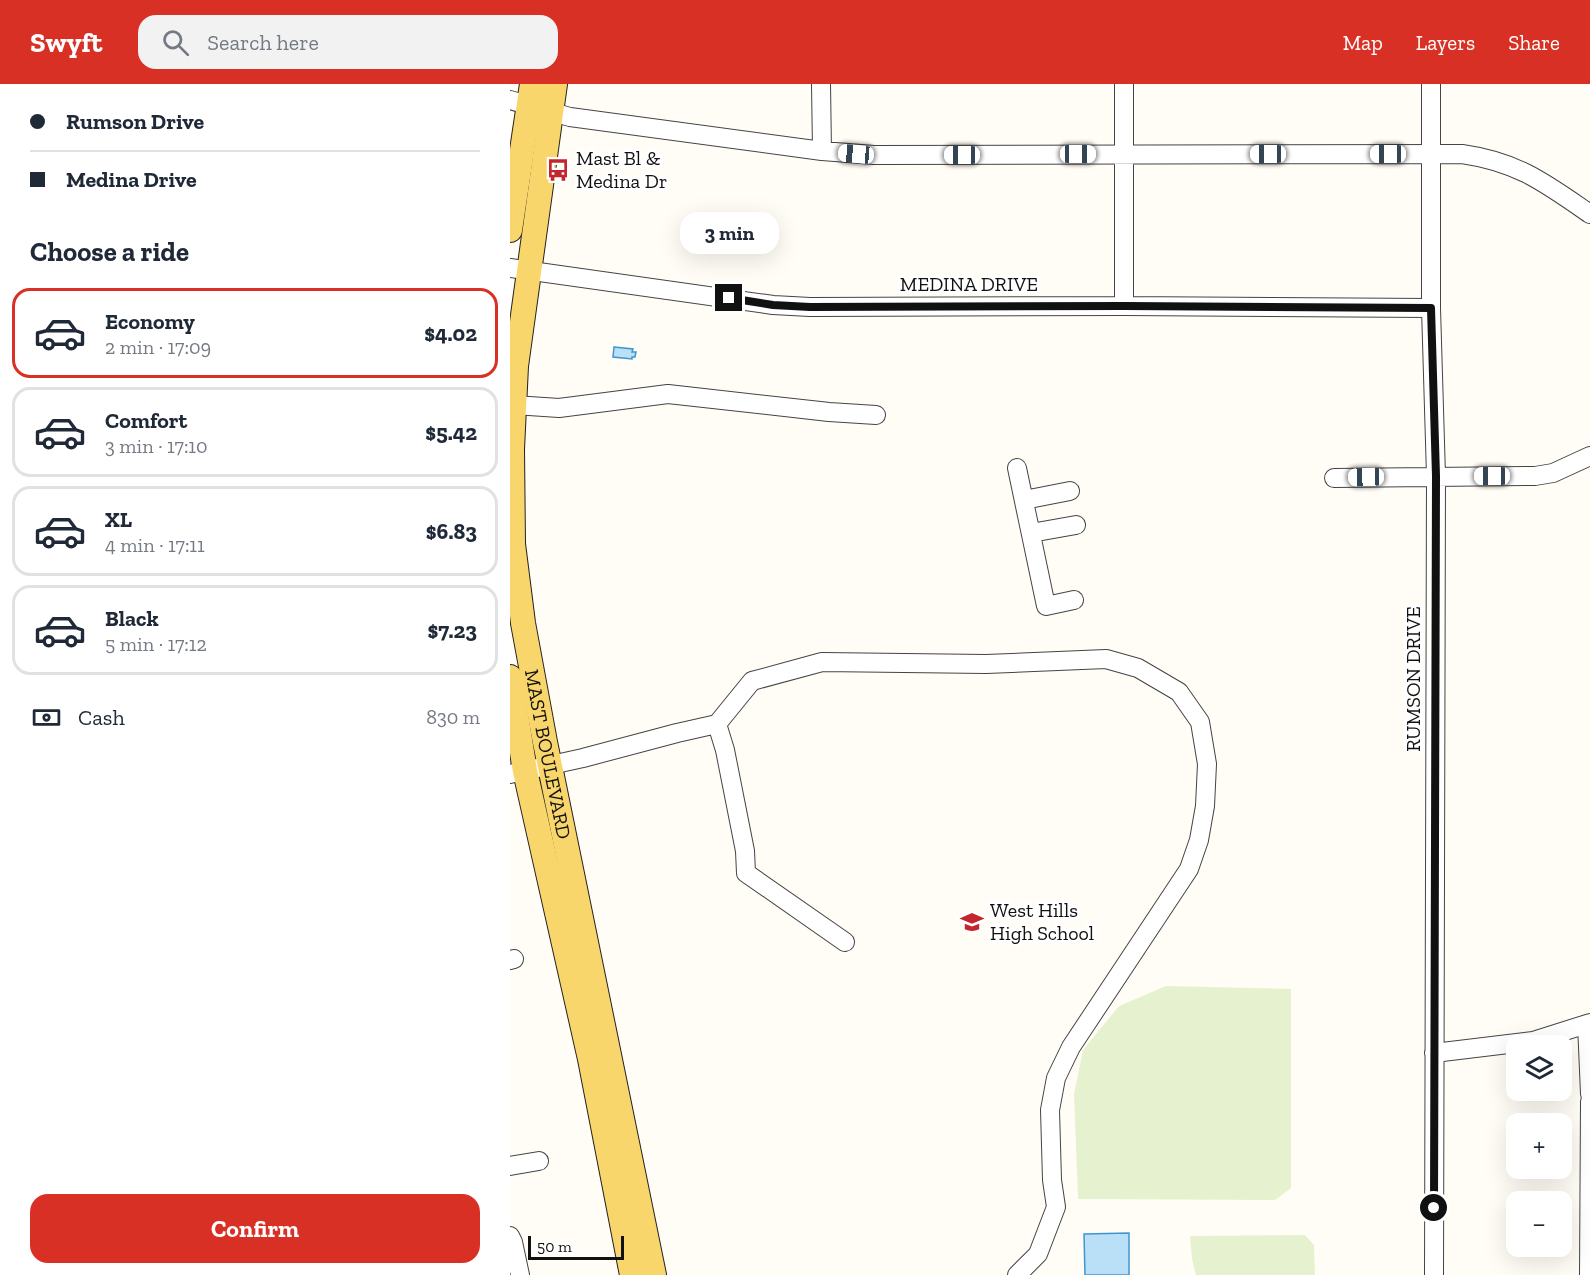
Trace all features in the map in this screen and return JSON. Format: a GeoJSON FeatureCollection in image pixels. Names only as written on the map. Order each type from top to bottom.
{"type":"FeatureCollection","features":[{"type":"Feature","properties":{"kind":"main road","name":"MAST BOULEVARD"},"geometry":{"type":"LineString","coordinates":[[510,230],[530,100],[555,84]]}},
{"type":"Feature","properties":{"kind":"main road","name":"MAST BOULEVARD"},"geometry":{"type":"LineString","coordinates":[[530,100],[519,269],[512,449],[513,544],[523,623],[550,765],[654,1275]]}},
{"type":"Feature","properties":{"kind":"main road","name":"MAST BOULEVARD"},"geometry":{"type":"LineString","coordinates":[[510,677],[518,772],[590,1059],[632,1275]]}},
{"type":"Feature","properties":{"kind":"main road"},"geometry":{"type":"LineString","coordinates":[[590,1059],[602,1080],[619,1155],[635,1175]]}},
{"type":"Feature","properties":{"kind":"street"},"geometry":{"type":"LineString","coordinates":[[821,84],[822,151]]}},
{"type":"Feature","properties":{"kind":"street"},"geometry":{"type":"LineString","coordinates":[[1124,84],[1124,306]]}},
{"type":"Feature","properties":{"kind":"street","name":"RUMSON DRIVE"},"geometry":{"type":"LineString","coordinates":[[1431,84],[1431,308],[1436,476],[1434,1275]]}},
{"type":"Feature","properties":{"kind":"street"},"geometry":{"type":"LineString","coordinates":[[530,100],[570,117],[822,151],[874,155],[1462,154],[1508,164],[1543,181],[1590,213]]}},
{"type":"Feature","properties":{"kind":"street","name":"MEDINA DRIVE"},"geometry":{"type":"LineString","coordinates":[[519,269],[782,305],[1431,308]]}},
{"type":"Feature","properties":{"kind":"street"},"geometry":{"type":"LineString","coordinates":[[514,405],[559,408],[668,394],[876,415]]}},
{"type":"Feature","properties":{"kind":"street"},"geometry":{"type":"LineString","coordinates":[[1334,478],[1535,476],[1553,473],[1590,456]]}},
{"type":"Feature","properties":{"kind":"street"},"geometry":{"type":"LineString","coordinates":[[1017,468],[1046,606],[1074,600]]}},
{"type":"Feature","properties":{"kind":"street"},"geometry":{"type":"LineString","coordinates":[[1024,500],[1070,491]]}},
{"type":"Feature","properties":{"kind":"street"},"geometry":{"type":"LineString","coordinates":[[1030,533],[1076,525]]}},
{"type":"Feature","properties":{"kind":"street"},"geometry":{"type":"LineString","coordinates":[[518,772],[717,724],[753,681],[822,662],[986,664],[1106,659],[1138,668],[1179,692],[1200,722],[1207,764],[1206,806],[1199,840],[1190,869],[1071,1047],[1056,1078],[1050,1110],[1052,1180],[1056,1207],[1038,1254],[1017,1275]]}},
{"type":"Feature","properties":{"kind":"street"},"geometry":{"type":"LineString","coordinates":[[717,724],[725,750],[746,851],[746,873],[845,942]]}},
{"type":"Feature","properties":{"kind":"street"},"geometry":{"type":"LineString","coordinates":[[1434,1053],[1533,1041],[1588,1024],[1590,1094]]}},
{"type":"Feature","properties":{"kind":"street"},"geometry":{"type":"LineString","coordinates":[[1589,1275],[1590,1101]]}},
{"type":"Feature","properties":{"kind":"street"},"geometry":{"type":"LineString","coordinates":[[510,1166],[539,1161]]}},
{"type":"Feature","properties":{"kind":"street"},"geometry":{"type":"LineString","coordinates":[[510,1236],[520,1275]]}},
{"type":"Feature","properties":{"kind":"green space"},"geometry":{"type":"Polygon","coordinates":[[[1166,986],[1291,989],[1291,1188],[1275,1200],[1078,1199],[1074,1094],[1083,1050],[1119,1006],[1166,986]]]}},
{"type":"Feature","properties":{"kind":"green space"},"geometry":{"type":"Polygon","coordinates":[[[1305,1235],[1314,1245],[1315,1275],[1196,1275],[1190,1236],[1305,1235]]]}},
{"type":"Feature","properties":{"kind":"water"},"geometry":{"type":"Polygon","coordinates":[[[614,347],[633,349],[632,352],[636,352],[635,357],[632,359],[613,357],[614,347]]]}},
{"type":"Feature","properties":{"kind":"water"},"geometry":{"type":"Polygon","coordinates":[[[1129,1233],[1129,1275],[1085,1275],[1084,1234],[1129,1233]]]}},
{"type":"Feature","properties":{"kind":"place","name":"Mast Bl & Medina Dr"},"geometry":{"type":"Point","coordinates":[558,170]}},
{"type":"Feature","properties":{"kind":"place","name":"West Hills High School"},"geometry":{"type":"Point","coordinates":[972,922]}},
{"type":"Feature","properties":{"kind":"route"},"geometry":{"type":"LineString","coordinates":[[729,298],[773,305],[810,307],[1431,308],[1436,476],[1434,1208]]}}]}
